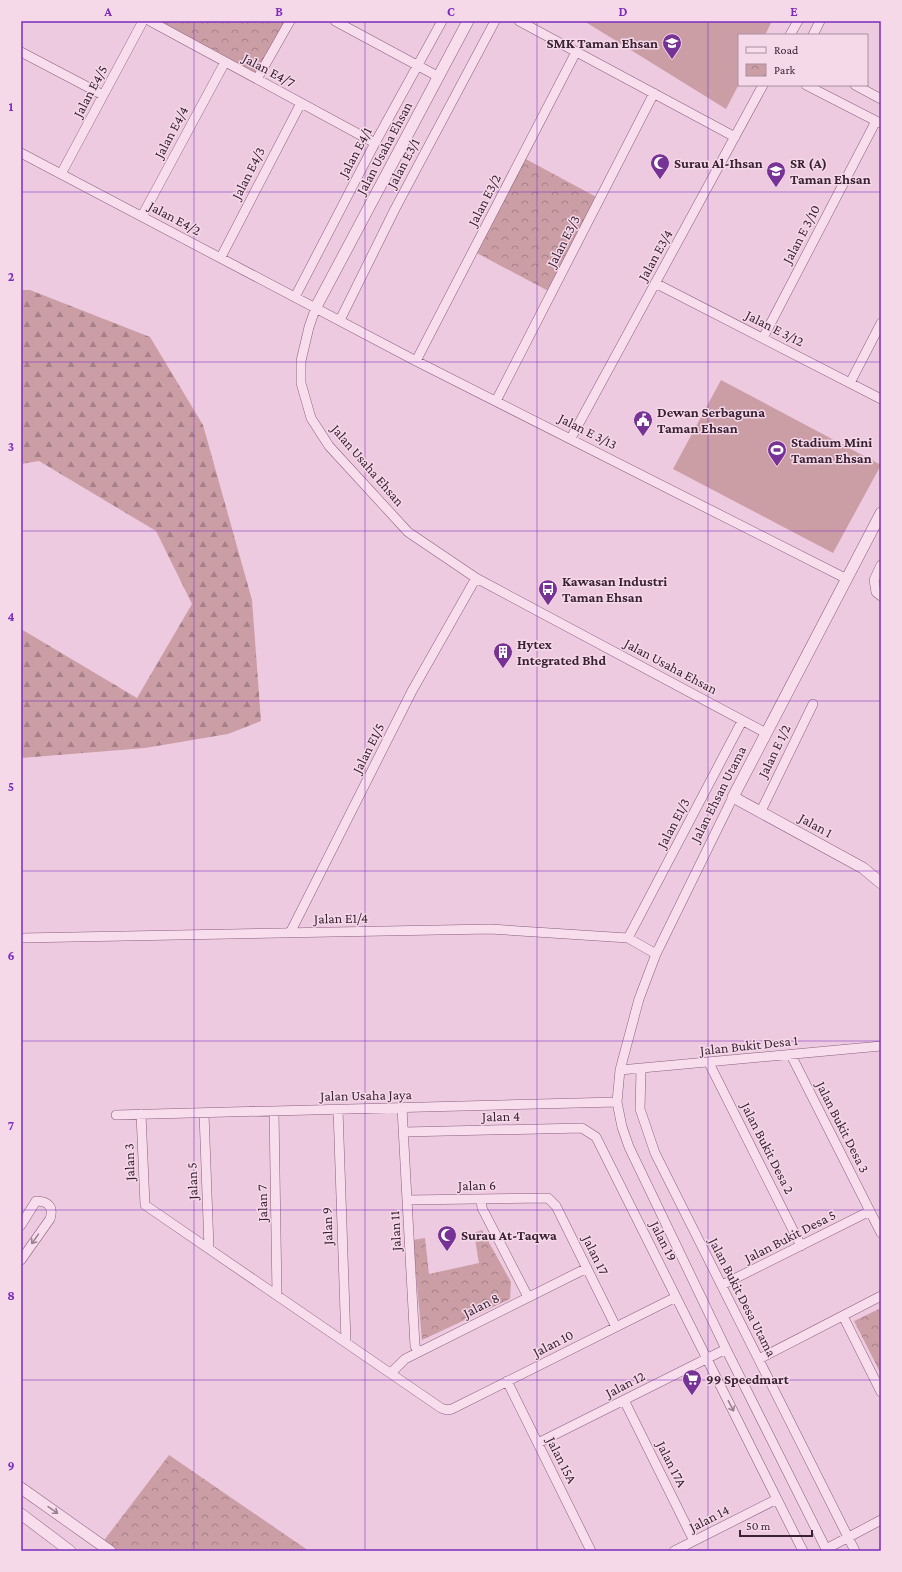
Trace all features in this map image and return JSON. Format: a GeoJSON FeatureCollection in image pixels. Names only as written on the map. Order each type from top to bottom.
{"type":"FeatureCollection","features":[{"type":"Feature","properties":{"kind":"street","name":"Jalan E4/5"},"geometry":{"type":"LineString","coordinates":[[61,174],[143,21]]}},
{"type":"Feature","properties":{"kind":"street","name":"Jalan E4/7"},"geometry":{"type":"LineString","coordinates":[[150,21],[375,143]]}},
{"type":"Feature","properties":{"kind":"street"},"geometry":{"type":"LineString","coordinates":[[257,79],[290,21]]}},
{"type":"Feature","properties":{"kind":"street","name":"Jalan E4/1"},"geometry":{"type":"LineString","coordinates":[[296,297],[375,143],[442,21]]}},
{"type":"Feature","properties":{"kind":"street","name":"Jalan Usaha Ehsan"},"geometry":{"type":"LineString","coordinates":[[468,21],[316,307],[303,348],[301,375],[306,405],[317,429],[329,446],[408,532],[476,578],[766,733]]}},
{"type":"Feature","properties":{"kind":"street","name":"Jalan E3/1"},"geometry":{"type":"LineString","coordinates":[[340,320],[395,209],[495,21]]}},
{"type":"Feature","properties":{"kind":"street"},"geometry":{"type":"LineString","coordinates":[[519,21],[735,137]]}},
{"type":"Feature","properties":{"kind":"street"},"geometry":{"type":"LineString","coordinates":[[791,34],[798,21]]}},
{"type":"Feature","properties":{"kind":"street"},"geometry":{"type":"LineString","coordinates":[[814,34],[820,21]]}},
{"type":"Feature","properties":{"kind":"street"},"geometry":{"type":"LineString","coordinates":[[339,22],[439,76]]}},
{"type":"Feature","properties":{"kind":"street"},"geometry":{"type":"LineString","coordinates":[[21,52],[103,95]]}},
{"type":"Feature","properties":{"kind":"street","name":"Jalan E3/2"},"geometry":{"type":"LineString","coordinates":[[416,360],[576,52]]}},
{"type":"Feature","properties":{"kind":"street","name":"Jalan E4/4"},"geometry":{"type":"LineString","coordinates":[[142,216],[225,62]]}},
{"type":"Feature","properties":{"kind":"street","name":"Jalan E3/4"},"geometry":{"type":"LineString","coordinates":[[571,438],[762,86]]}},
{"type":"Feature","properties":{"kind":"street"},"geometry":{"type":"LineString","coordinates":[[808,86],[878,122]]}},
{"type":"Feature","properties":{"kind":"street"},"geometry":{"type":"LineString","coordinates":[[857,86],[881,99]]}},
{"type":"Feature","properties":{"kind":"street","name":"Jalan E3/3"},"geometry":{"type":"LineString","coordinates":[[496,401],[654,93]]}},
{"type":"Feature","properties":{"kind":"street","name":"Jalan E4/3"},"geometry":{"type":"LineString","coordinates":[[221,257],[301,103]]}},
{"type":"Feature","properties":{"kind":"street","name":"Jalan E 3/10"},"geometry":{"type":"LineString","coordinates":[[763,338],[878,122]]}},
{"type":"Feature","properties":{"kind":"street","name":"Jalan E4/2"},"geometry":{"type":"LineString","coordinates":[[21,153],[316,307]]}},
{"type":"Feature","properties":{"kind":"street","name":"Jalan E 3/12"},"geometry":{"type":"LineString","coordinates":[[655,283],[881,399]]}},
{"type":"Feature","properties":{"kind":"street","name":"Jalan E 3/13"},"geometry":{"type":"LineString","coordinates":[[316,307],[496,401],[847,579]]}},
{"type":"Feature","properties":{"kind":"street"},"geometry":{"type":"LineString","coordinates":[[850,383],[881,322]]}},
{"type":"Feature","properties":{"kind":"street","name":"Jalan Ehsan Utama"},"geometry":{"type":"LineString","coordinates":[[617,1102],[620,1070],[640,999],[656,954],[733,796],[881,513]]}},
{"type":"Feature","properties":{"kind":"street"},"geometry":{"type":"LineString","coordinates":[[881,565],[874,580],[876,592],[881,596]]}},
{"type":"Feature","properties":{"kind":"street","name":"Jalan E1/5"},"geometry":{"type":"LineString","coordinates":[[290,933],[412,691],[476,578]]}},
{"type":"Feature","properties":{"kind":"street","name":"Jalan E 1/2"},"geometry":{"type":"LineString","coordinates":[[761,811],[813,704]]}},
{"type":"Feature","properties":{"kind":"street","name":"Jalan E1/3"},"geometry":{"type":"LineString","coordinates":[[628,938],[742,721]]}},
{"type":"Feature","properties":{"kind":"street","name":"Jalan 1"},"geometry":{"type":"LineString","coordinates":[[733,796],[863,868],[881,883]]}},
{"type":"Feature","properties":{"kind":"street","name":"Jalan E1/4"},"geometry":{"type":"LineString","coordinates":[[21,938],[490,930],[628,938],[656,954]]}},
{"type":"Feature","properties":{"kind":"street","name":"Jalan Bukit Desa 1"},"geometry":{"type":"LineString","coordinates":[[620,1070],[641,1070],[881,1046]]}},
{"type":"Feature","properties":{"kind":"street","name":"Jalan Bukit Desa 3"},"geometry":{"type":"LineString","coordinates":[[791,1054],[881,1233]]}},
{"type":"Feature","properties":{"kind":"street","name":"Jalan Bukit Desa 2"},"geometry":{"type":"LineString","coordinates":[[709,1063],[801,1246]]}},
{"type":"Feature","properties":{"kind":"street","name":"Jalan Bukit Desa Utama"},"geometry":{"type":"LineString","coordinates":[[641,1070],[640,1109],[655,1153],[855,1551]]}},
{"type":"Feature","properties":{"kind":"street"},"geometry":{"type":"LineString","coordinates":[[617,1102],[622,1127],[629,1147],[726,1349],[826,1550],[881,1520]]}},
{"type":"Feature","properties":{"kind":"street","name":"Jalan Usaha Jaya"},"geometry":{"type":"LineString","coordinates":[[116,1115],[617,1102]]}},
{"type":"Feature","properties":{"kind":"street","name":"Jalan 11"},"geometry":{"type":"LineString","coordinates":[[402,1108],[415,1346],[418,1352]]}},
{"type":"Feature","properties":{"kind":"street","name":"Jalan 9"},"geometry":{"type":"LineString","coordinates":[[338,1109],[346,1342]]}},
{"type":"Feature","properties":{"kind":"street","name":"Jalan 7"},"geometry":{"type":"LineString","coordinates":[[274,1111],[277,1295]]}},
{"type":"Feature","properties":{"kind":"street","name":"Jalan 5"},"geometry":{"type":"LineString","coordinates":[[204,1113],[209,1248]]}},
{"type":"Feature","properties":{"kind":"street","name":"Jalan 3"},"geometry":{"type":"LineString","coordinates":[[142,1114],[144,1201],[149,1207],[209,1248]]}},
{"type":"Feature","properties":{"kind":"street","name":"Jalan 4"},"geometry":{"type":"LineString","coordinates":[[404,1132],[582,1128],[596,1136]]}},
{"type":"Feature","properties":{"kind":"street","name":"Jalan 19"},"geometry":{"type":"LineString","coordinates":[[596,1136],[777,1499]]}},
{"type":"Feature","properties":{"kind":"street","name":"Jalan 6"},"geometry":{"type":"LineString","coordinates":[[408,1200],[548,1198]]}},
{"type":"Feature","properties":{"kind":"street","name":"Jalan 17"},"geometry":{"type":"LineString","coordinates":[[548,1198],[556,1206],[616,1327]]}},
{"type":"Feature","properties":{"kind":"street"},"geometry":{"type":"LineString","coordinates":[[481,1199],[482,1208],[528,1297]]}},
{"type":"Feature","properties":{"kind":"street"},"geometry":{"type":"LineString","coordinates":[[21,1225],[36,1202],[43,1201],[49,1205],[52,1212],[50,1219],[21,1260]]}},
{"type":"Feature","properties":{"kind":"street","name":"Jalan Bukit Desa 5"},"geometry":{"type":"LineString","coordinates":[[722,1286],[870,1211]]}},
{"type":"Feature","properties":{"kind":"street"},"geometry":{"type":"LineString","coordinates":[[209,1248],[391,1373]]}},
{"type":"Feature","properties":{"kind":"street","name":"Jalan 8"},"geometry":{"type":"LineString","coordinates":[[391,1373],[405,1359],[418,1352],[587,1268]]}},
{"type":"Feature","properties":{"kind":"street"},"geometry":{"type":"LineString","coordinates":[[759,1359],[881,1296]]}},
{"type":"Feature","properties":{"kind":"street","name":"Jalan 10"},"geometry":{"type":"LineString","coordinates":[[391,1373],[441,1408],[447,1410],[452,1409],[676,1297]]}},
{"type":"Feature","properties":{"kind":"street"},"geometry":{"type":"LineString","coordinates":[[843,1316],[881,1392]]}},
{"type":"Feature","properties":{"kind":"street","name":"Jalan 12"},"geometry":{"type":"LineString","coordinates":[[538,1443],[726,1349]]}},
{"type":"Feature","properties":{"kind":"street","name":"Jalan 15A"},"geometry":{"type":"LineString","coordinates":[[507,1382],[591,1551]]}},
{"type":"Feature","properties":{"kind":"street","name":"Jalan 17A"},"geometry":{"type":"LineString","coordinates":[[624,1400],[694,1541]]}},
{"type":"Feature","properties":{"kind":"street"},"geometry":{"type":"LineString","coordinates":[[21,1488],[110,1551]]}},
{"type":"Feature","properties":{"kind":"street"},"geometry":{"type":"LineString","coordinates":[[777,1499],[803,1551]]}},
{"type":"Feature","properties":{"kind":"street","name":"Jalan 14"},"geometry":{"type":"LineString","coordinates":[[674,1551],[777,1499]]}},
{"type":"Feature","properties":{"kind":"street"},"geometry":{"type":"LineString","coordinates":[[21,1514],[70,1551]]}},
{"type":"Feature","properties":{"kind":"green space"},"geometry":{"type":"Polygon","coordinates":[[[150,21],[290,21],[257,79],[150,21]]]}},
{"type":"Feature","properties":{"kind":"green space","name":"SMK Taman Ehsan"},"geometry":{"type":"Polygon","coordinates":[[[584,21],[772,21],[766,34],[738,34],[738,86],[726,109],[584,21]]]}},
{"type":"Feature","properties":{"kind":"green space"},"geometry":{"type":"Polygon","coordinates":[[[522,157],[600,199],[552,293],[473,251],[522,157]]]}},
{"type":"Feature","properties":{"kind":"green space"},"geometry":{"type":"Polygon","coordinates":[[[21,290],[30,290],[150,337],[203,425],[252,600],[261,721],[228,734],[145,748],[21,758],[21,629],[137,698],[192,604],[156,531],[39,461],[21,464],[21,290]]]}},
{"type":"Feature","properties":{"kind":"green space","name":"Stadium Mini Taman Ehsan"},"geometry":{"type":"Polygon","coordinates":[[[721,380],[881,465],[833,553],[673,469],[721,380]]]}},
{"type":"Feature","properties":{"kind":"green space"},"geometry":{"type":"Polygon","coordinates":[[[482,1230],[511,1282],[510,1299],[422,1340],[413,1240],[425,1238],[429,1274],[479,1263],[474,1233],[482,1230]]]}},
{"type":"Feature","properties":{"kind":"green space"},"geometry":{"type":"Polygon","coordinates":[[[881,1308],[881,1374],[854,1321],[881,1308]]]}},
{"type":"Feature","properties":{"kind":"green space"},"geometry":{"type":"Polygon","coordinates":[[[169,1455],[309,1551],[113,1551],[102,1543],[169,1455]]]}},
{"type":"Feature","properties":{"kind":"place","name":"SMK Taman Ehsan"},"geometry":{"type":"Point","coordinates":[672,60]}},
{"type":"Feature","properties":{"kind":"place","name":"Surau Al-Ihsan"},"geometry":{"type":"Point","coordinates":[660,180]}},
{"type":"Feature","properties":{"kind":"place","name":"SR (A) Taman Ehsan"},"geometry":{"type":"Point","coordinates":[776,188]}},
{"type":"Feature","properties":{"kind":"place","name":"Dewan Serbaguna Taman Ehsan"},"geometry":{"type":"Point","coordinates":[643,437]}},
{"type":"Feature","properties":{"kind":"place","name":"Stadium Mini Taman Ehsan"},"geometry":{"type":"Point","coordinates":[777,467]}},
{"type":"Feature","properties":{"kind":"place","name":"Kawasan Industri Taman Ehsan"},"geometry":{"type":"Point","coordinates":[548,606]}},
{"type":"Feature","properties":{"kind":"place","name":"Hytex Integrated Bhd"},"geometry":{"type":"Point","coordinates":[503,669]}},
{"type":"Feature","properties":{"kind":"place","name":"Surau At-Taqwa"},"geometry":{"type":"Point","coordinates":[447,1252]}},
{"type":"Feature","properties":{"kind":"place","name":"99 Speedmart"},"geometry":{"type":"Point","coordinates":[692,1396]}}]}
